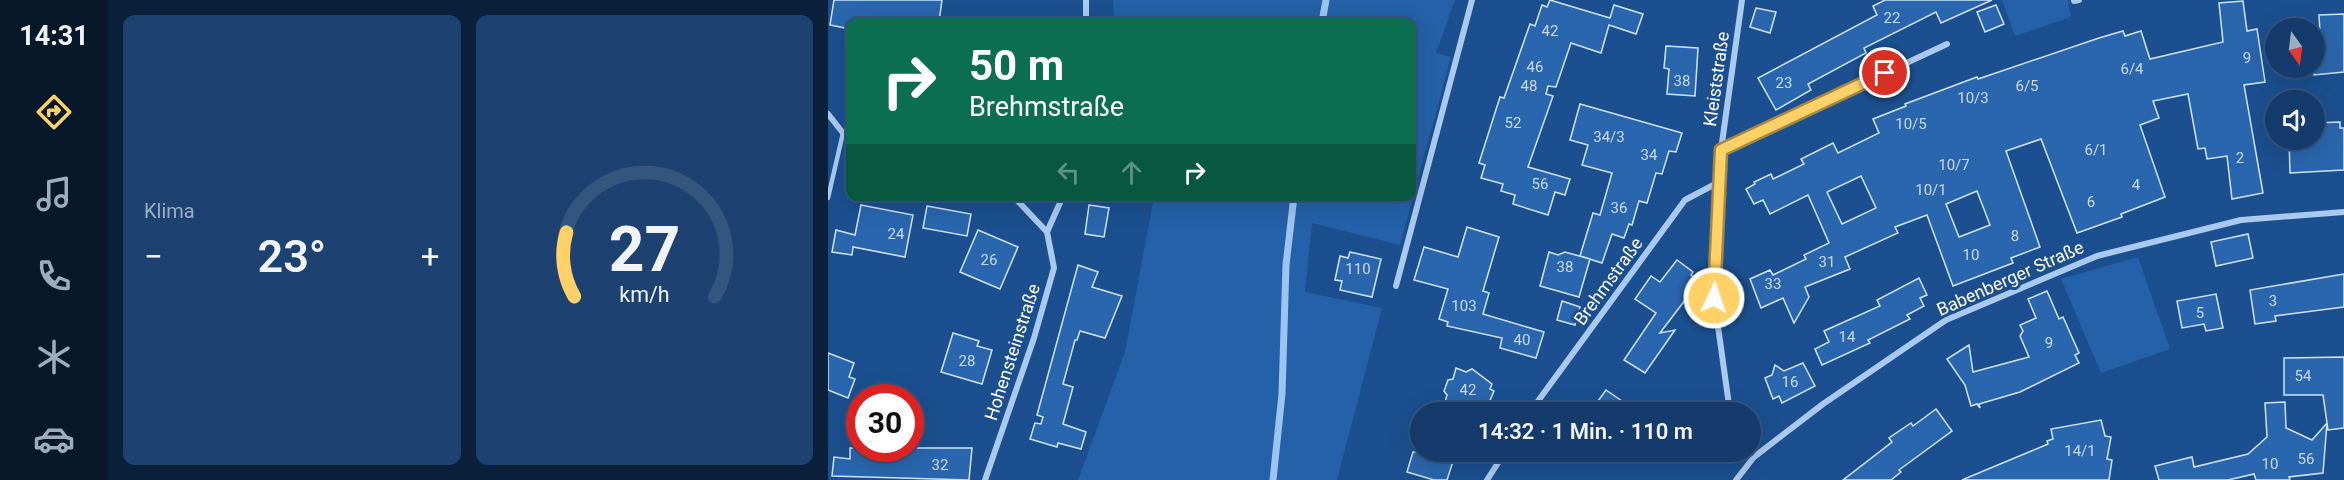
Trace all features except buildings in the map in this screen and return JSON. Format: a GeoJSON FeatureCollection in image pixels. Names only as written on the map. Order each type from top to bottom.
{"type":"FeatureCollection","features":[{"type":"Feature","properties":{"kind":"street"},"geometry":{"type":"LineString","coordinates":[[1086,0],[1086,18]]}},
{"type":"Feature","properties":{"kind":"street"},"geometry":{"type":"LineString","coordinates":[[1396,286],[1472,0]]}},
{"type":"Feature","properties":{"kind":"street","name":"Kleiststraße"},"geometry":{"type":"LineString","coordinates":[[1729,402],[1714,298],[1721,150],[1742,0]]}},
{"type":"Feature","properties":{"kind":"street"},"geometry":{"type":"LineString","coordinates":[[1721,150],[1947,45]]}},
{"type":"Feature","properties":{"kind":"street"},"geometry":{"type":"LineString","coordinates":[[828,114],[846,135]]}},
{"type":"Feature","properties":{"kind":"street","name":"Brehmstraße"},"geometry":{"type":"LineString","coordinates":[[1537,402],[1686,200],[1721,181]]}},
{"type":"Feature","properties":{"kind":"street"},"geometry":{"type":"LineString","coordinates":[[1018,201],[1047,232],[1061,201]]}},
{"type":"Feature","properties":{"kind":"street","name":"Babenberger Straße"},"geometry":{"type":"LineString","coordinates":[[1761,452],[1823,404],[1946,320],[2097,256],[2241,220],[2344,212]]}},
{"type":"Feature","properties":{"kind":"street","name":"Hohensteinstraße"},"geometry":{"type":"LineString","coordinates":[[985,480],[1034,338],[1054,268],[1047,232]]}},
{"type":"Feature","properties":{"kind":"street"},"geometry":{"type":"LineString","coordinates":[[1487,480],[1499,462]]}},
{"type":"Feature","properties":{"kind":"street","name":"Babenberger Straße"},"geometry":{"type":"LineString","coordinates":[[1736,480],[1750,462]]}},
{"type":"Feature","properties":{"kind":"lane"},"geometry":{"type":"LineString","coordinates":[[828,198],[843,133]]}},
{"type":"Feature","properties":{"kind":"shaded area"},"geometry":{"type":"Polygon","coordinates":[[[1113,0],[1455,0],[1436,53],[1451,57],[1416,186],[1416,18],[1114,18],[1113,0]]]}},
{"type":"Feature","properties":{"kind":"shaded area"},"geometry":{"type":"Polygon","coordinates":[[[2002,0],[2068,0],[2071,17],[2015,36],[2002,0]]]}},
{"type":"Feature","properties":{"kind":"shaded area"},"geometry":{"type":"Polygon","coordinates":[[[1153,201],[1412,201],[1400,245],[1312,223],[1305,292],[1382,308],[1337,480],[1078,480],[1125,352],[1153,201]]]}},
{"type":"Feature","properties":{"kind":"shaded area"},"geometry":{"type":"Polygon","coordinates":[[[2138,257],[2170,349],[2101,373],[2061,279],[2138,257]]]}},
{"type":"Feature","properties":{"kind":"waterway"},"geometry":{"type":"LineString","coordinates":[[1323,18],[1326,0]]}},
{"type":"Feature","properties":{"kind":"waterway"},"geometry":{"type":"LineString","coordinates":[[1273,480],[1282,394],[1286,265],[1293,201]]}},
{"type":"Feature","properties":{"kind":"route"},"geometry":{"type":"LineString","coordinates":[[1714,298],[1721,150],[1885,73]]}}]}
